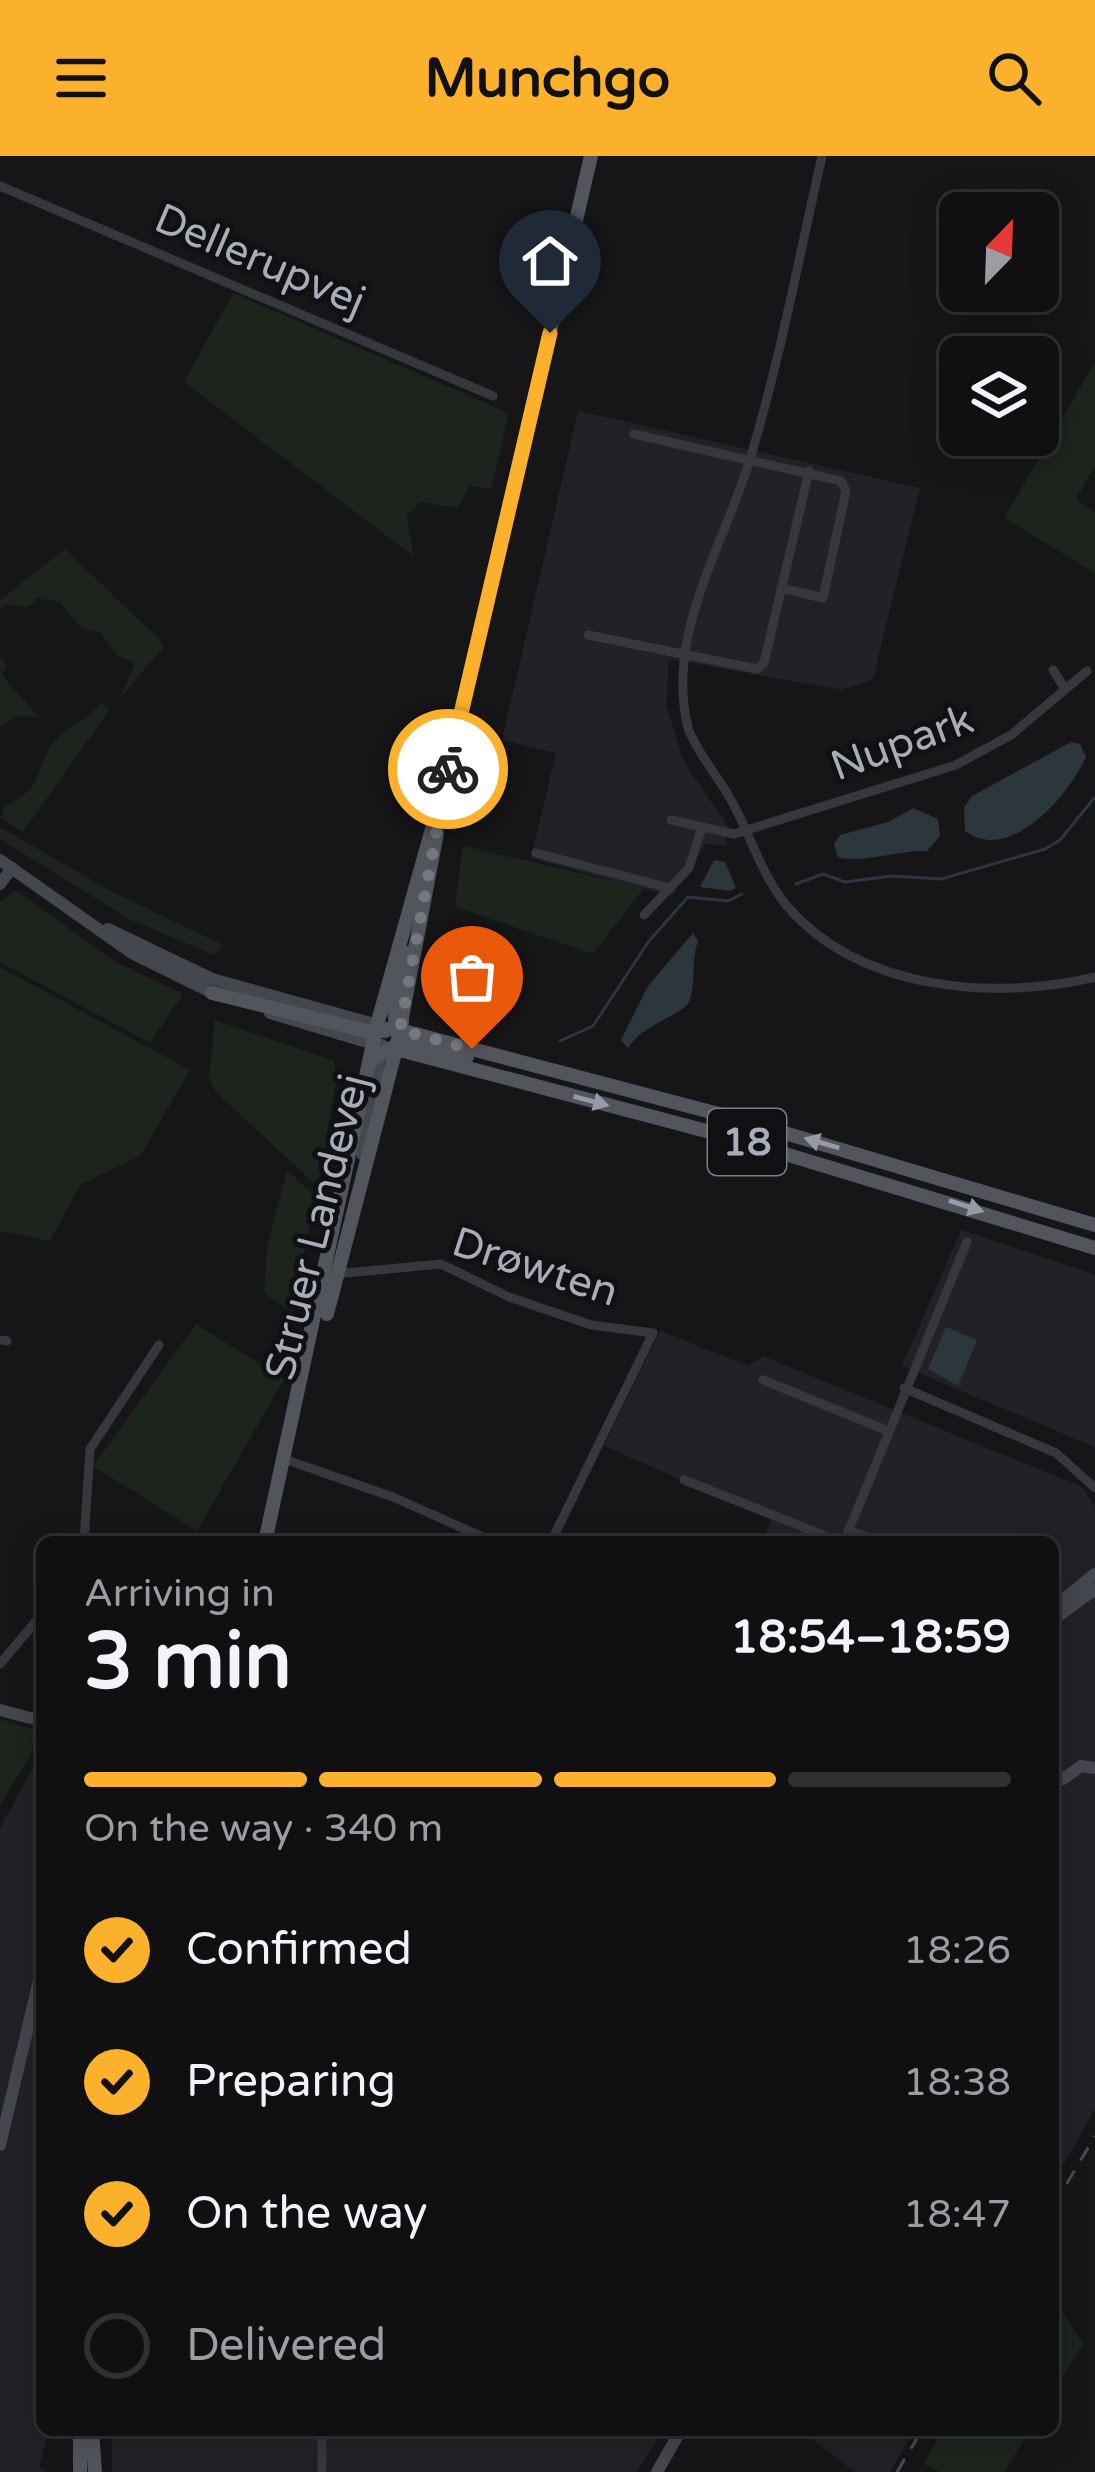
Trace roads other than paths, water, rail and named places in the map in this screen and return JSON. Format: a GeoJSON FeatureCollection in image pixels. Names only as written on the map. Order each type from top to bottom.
{"type":"FeatureCollection","features":[{"type":"Feature","properties":{"kind":"main road","name":"Struer Landevej"},"geometry":{"type":"LineString","coordinates":[[331,1274],[357,1203],[444,786],[591,156]]}},
{"type":"Feature","properties":{"kind":"main road","name":"Struer Landevej"},"geometry":{"type":"LineString","coordinates":[[270,1536],[331,1274],[369,1062],[391,1037],[413,884],[444,786]]}},
{"type":"Feature","properties":{"kind":"main road"},"geometry":{"type":"LineString","coordinates":[[0,884],[6,864],[132,953],[212,993],[391,1037]]}},
{"type":"Feature","properties":{"kind":"main road"},"geometry":{"type":"LineString","coordinates":[[40,889],[122,937],[212,980],[359,1021],[391,1037]]}},
{"type":"Feature","properties":{"kind":"main road","name":"18"},"geometry":{"type":"LineString","coordinates":[[391,1037],[420,1056],[729,1137],[1095,1248]]}},
{"type":"Feature","properties":{"kind":"main road","name":"18"},"geometry":{"type":"LineString","coordinates":[[391,1037],[560,1072],[935,1175],[1095,1225]]}},
{"type":"Feature","properties":{"kind":"main road"},"geometry":{"type":"LineString","coordinates":[[1059,1603],[1095,1574]]}},
{"type":"Feature","properties":{"kind":"main road"},"geometry":{"type":"LineString","coordinates":[[1059,1616],[1095,1589]]}},
{"type":"Feature","properties":{"kind":"main road"},"geometry":{"type":"LineString","coordinates":[[0,1710],[36,1719]]}},
{"type":"Feature","properties":{"kind":"main road"},"geometry":{"type":"LineString","coordinates":[[1059,1776],[1063,1779],[1082,1766],[1095,1768]]}},
{"type":"Feature","properties":{"kind":"main road"},"geometry":{"type":"LineString","coordinates":[[0,2145],[36,1993]]}},
{"type":"Feature","properties":{"kind":"main road"},"geometry":{"type":"LineString","coordinates":[[80,2436],[80,2472]]}},
{"type":"Feature","properties":{"kind":"main road"},"geometry":{"type":"LineString","coordinates":[[92,2436],[95,2472]]}},
{"type":"Feature","properties":{"kind":"main road"},"geometry":{"type":"LineString","coordinates":[[657,2472],[678,2436]]}},
{"type":"Feature","properties":{"kind":"street"},"geometry":{"type":"LineString","coordinates":[[822,156],[750,459],[683,655],[682,704],[689,731],[791,910],[831,941],[887,968],[969,989],[1012,991],[1095,977]]}},
{"type":"Feature","properties":{"kind":"street","name":"Dellerupvej"},"geometry":{"type":"LineString","coordinates":[[0,186],[494,396]]}},
{"type":"Feature","properties":{"kind":"street"},"geometry":{"type":"LineString","coordinates":[[634,434],[842,481],[846,491],[823,598],[781,588]]}},
{"type":"Feature","properties":{"kind":"street"},"geometry":{"type":"LineString","coordinates":[[589,635],[757,669],[764,663],[809,471]]}},
{"type":"Feature","properties":{"kind":"street"},"geometry":{"type":"LineString","coordinates":[[1053,670],[1065,689]]}},
{"type":"Feature","properties":{"kind":"street","name":"Nupark"},"geometry":{"type":"LineString","coordinates":[[671,820],[734,834],[956,765],[1011,735],[1087,671]]}},
{"type":"Feature","properties":{"kind":"street"},"geometry":{"type":"LineString","coordinates":[[644,915],[692,864],[702,827]]}},
{"type":"Feature","properties":{"kind":"street"},"geometry":{"type":"LineString","coordinates":[[536,853],[669,888]]}},
{"type":"Feature","properties":{"kind":"street"},"geometry":{"type":"LineString","coordinates":[[845,1536],[967,1242]]}},
{"type":"Feature","properties":{"kind":"street","name":"Drøwten"},"geometry":{"type":"LineString","coordinates":[[331,1274],[441,1264],[509,1297],[591,1325],[652,1333],[553,1536]]}},
{"type":"Feature","properties":{"kind":"street"},"geometry":{"type":"LineString","coordinates":[[84,1536],[90,1449],[159,1345]]}},
{"type":"Feature","properties":{"kind":"street"},"geometry":{"type":"LineString","coordinates":[[763,1380],[886,1430]]}},
{"type":"Feature","properties":{"kind":"street"},"geometry":{"type":"LineString","coordinates":[[904,1388],[1055,1453],[1095,1488]]}},
{"type":"Feature","properties":{"kind":"street"},"geometry":{"type":"LineString","coordinates":[[288,1460],[479,1536]]}},
{"type":"Feature","properties":{"kind":"street"},"geometry":{"type":"LineString","coordinates":[[684,1480],[827,1536]]}},
{"type":"Feature","properties":{"kind":"street"},"geometry":{"type":"LineString","coordinates":[[848,1530],[864,1536]]}},
{"type":"Feature","properties":{"kind":"street"},"geometry":{"type":"LineString","coordinates":[[0,1664],[36,1621]]}},
{"type":"Feature","properties":{"kind":"street"},"geometry":{"type":"LineString","coordinates":[[322,2436],[322,2472]]}},
{"type":"Feature","properties":{"kind":"waterway"},"geometry":{"type":"LineString","coordinates":[[796,884],[823,874],[845,882],[892,876],[941,879],[1045,849],[1060,840],[1095,797]]}},
{"type":"Feature","properties":{"kind":"waterway"},"geometry":{"type":"LineString","coordinates":[[560,1041],[593,1026],[649,941],[688,897],[728,901],[742,894]]}},
{"type":"Feature","properties":{"kind":"railway"},"geometry":{"type":"LineString","coordinates":[[1059,2197],[1095,2136]]}},
{"type":"Feature","properties":{"kind":"railway"},"geometry":{"type":"LineString","coordinates":[[897,2472],[918,2436]]}}]}
